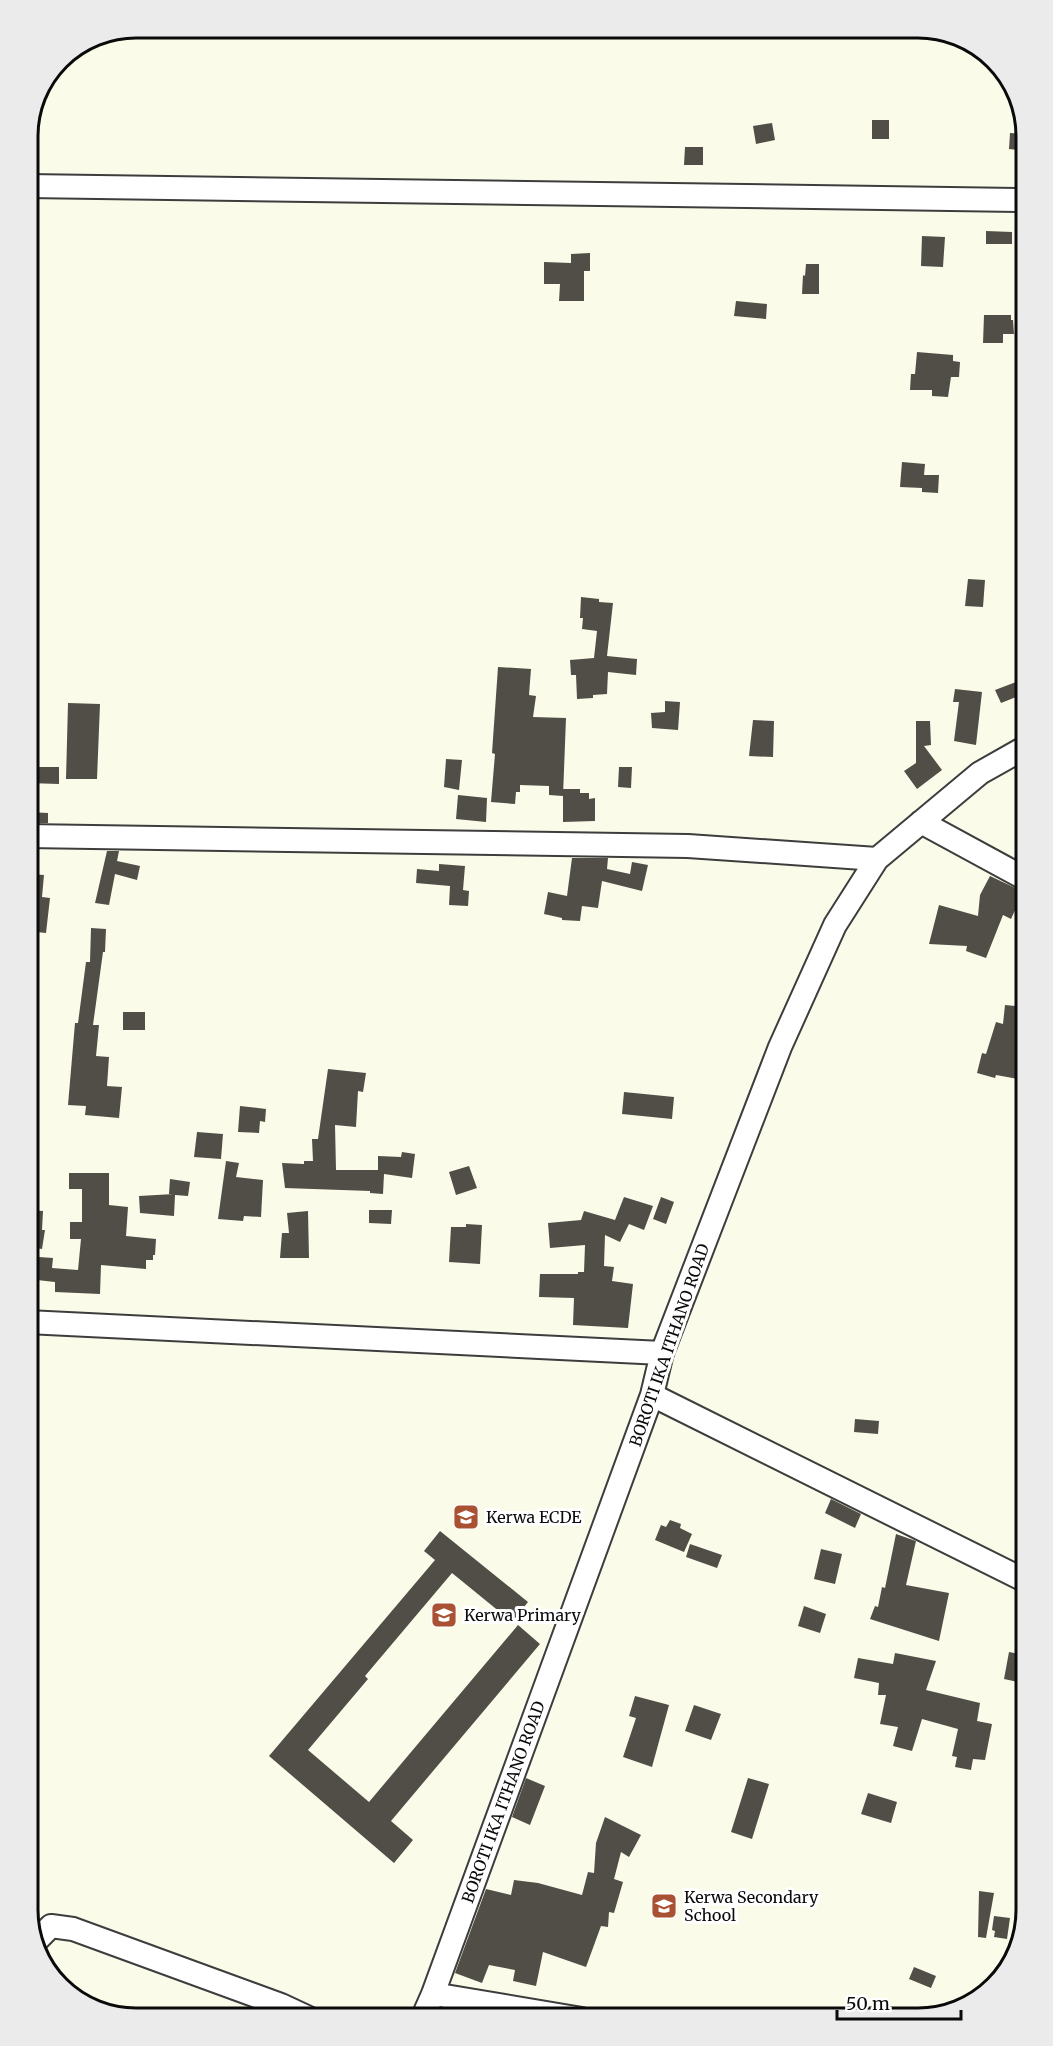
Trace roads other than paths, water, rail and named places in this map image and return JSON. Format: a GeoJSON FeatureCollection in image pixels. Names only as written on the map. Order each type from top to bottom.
{"type":"FeatureCollection","features":[{"type":"Feature","properties":{"kind":"street"},"geometry":{"type":"LineString","coordinates":[[38,186],[1016,200]]}},
{"type":"Feature","properties":{"kind":"street","name":"BOROTI IKA ITHANO ROAD"},"geometry":{"type":"LineString","coordinates":[[427,2008],[652,1395],[662,1353],[780,1047],[835,925],[877,859],[980,773],[1016,753]]}},
{"type":"Feature","properties":{"kind":"street"},"geometry":{"type":"LineString","coordinates":[[921,822],[1016,874]]}},
{"type":"Feature","properties":{"kind":"street"},"geometry":{"type":"LineString","coordinates":[[38,836],[688,846],[877,859]]}},
{"type":"Feature","properties":{"kind":"street"},"geometry":{"type":"LineString","coordinates":[[38,1323],[662,1353]]}},
{"type":"Feature","properties":{"kind":"street"},"geometry":{"type":"LineString","coordinates":[[652,1395],[1016,1576]]}},
{"type":"Feature","properties":{"kind":"street"},"geometry":{"type":"LineString","coordinates":[[41,1936],[51,1926],[73,1929],[287,2008]]}},
{"type":"Feature","properties":{"kind":"street"},"geometry":{"type":"LineString","coordinates":[[433,1994],[516,2008]]}},
{"type":"Feature","properties":{"kind":"place","name":"Kerwa ECDE"},"geometry":{"type":"Point","coordinates":[466,1517]}},
{"type":"Feature","properties":{"kind":"place","name":"Kerwa Primary"},"geometry":{"type":"Point","coordinates":[444,1615]}},
{"type":"Feature","properties":{"kind":"place","name":"Kerwa Secondary School"},"geometry":{"type":"Point","coordinates":[664,1906]}}]}
